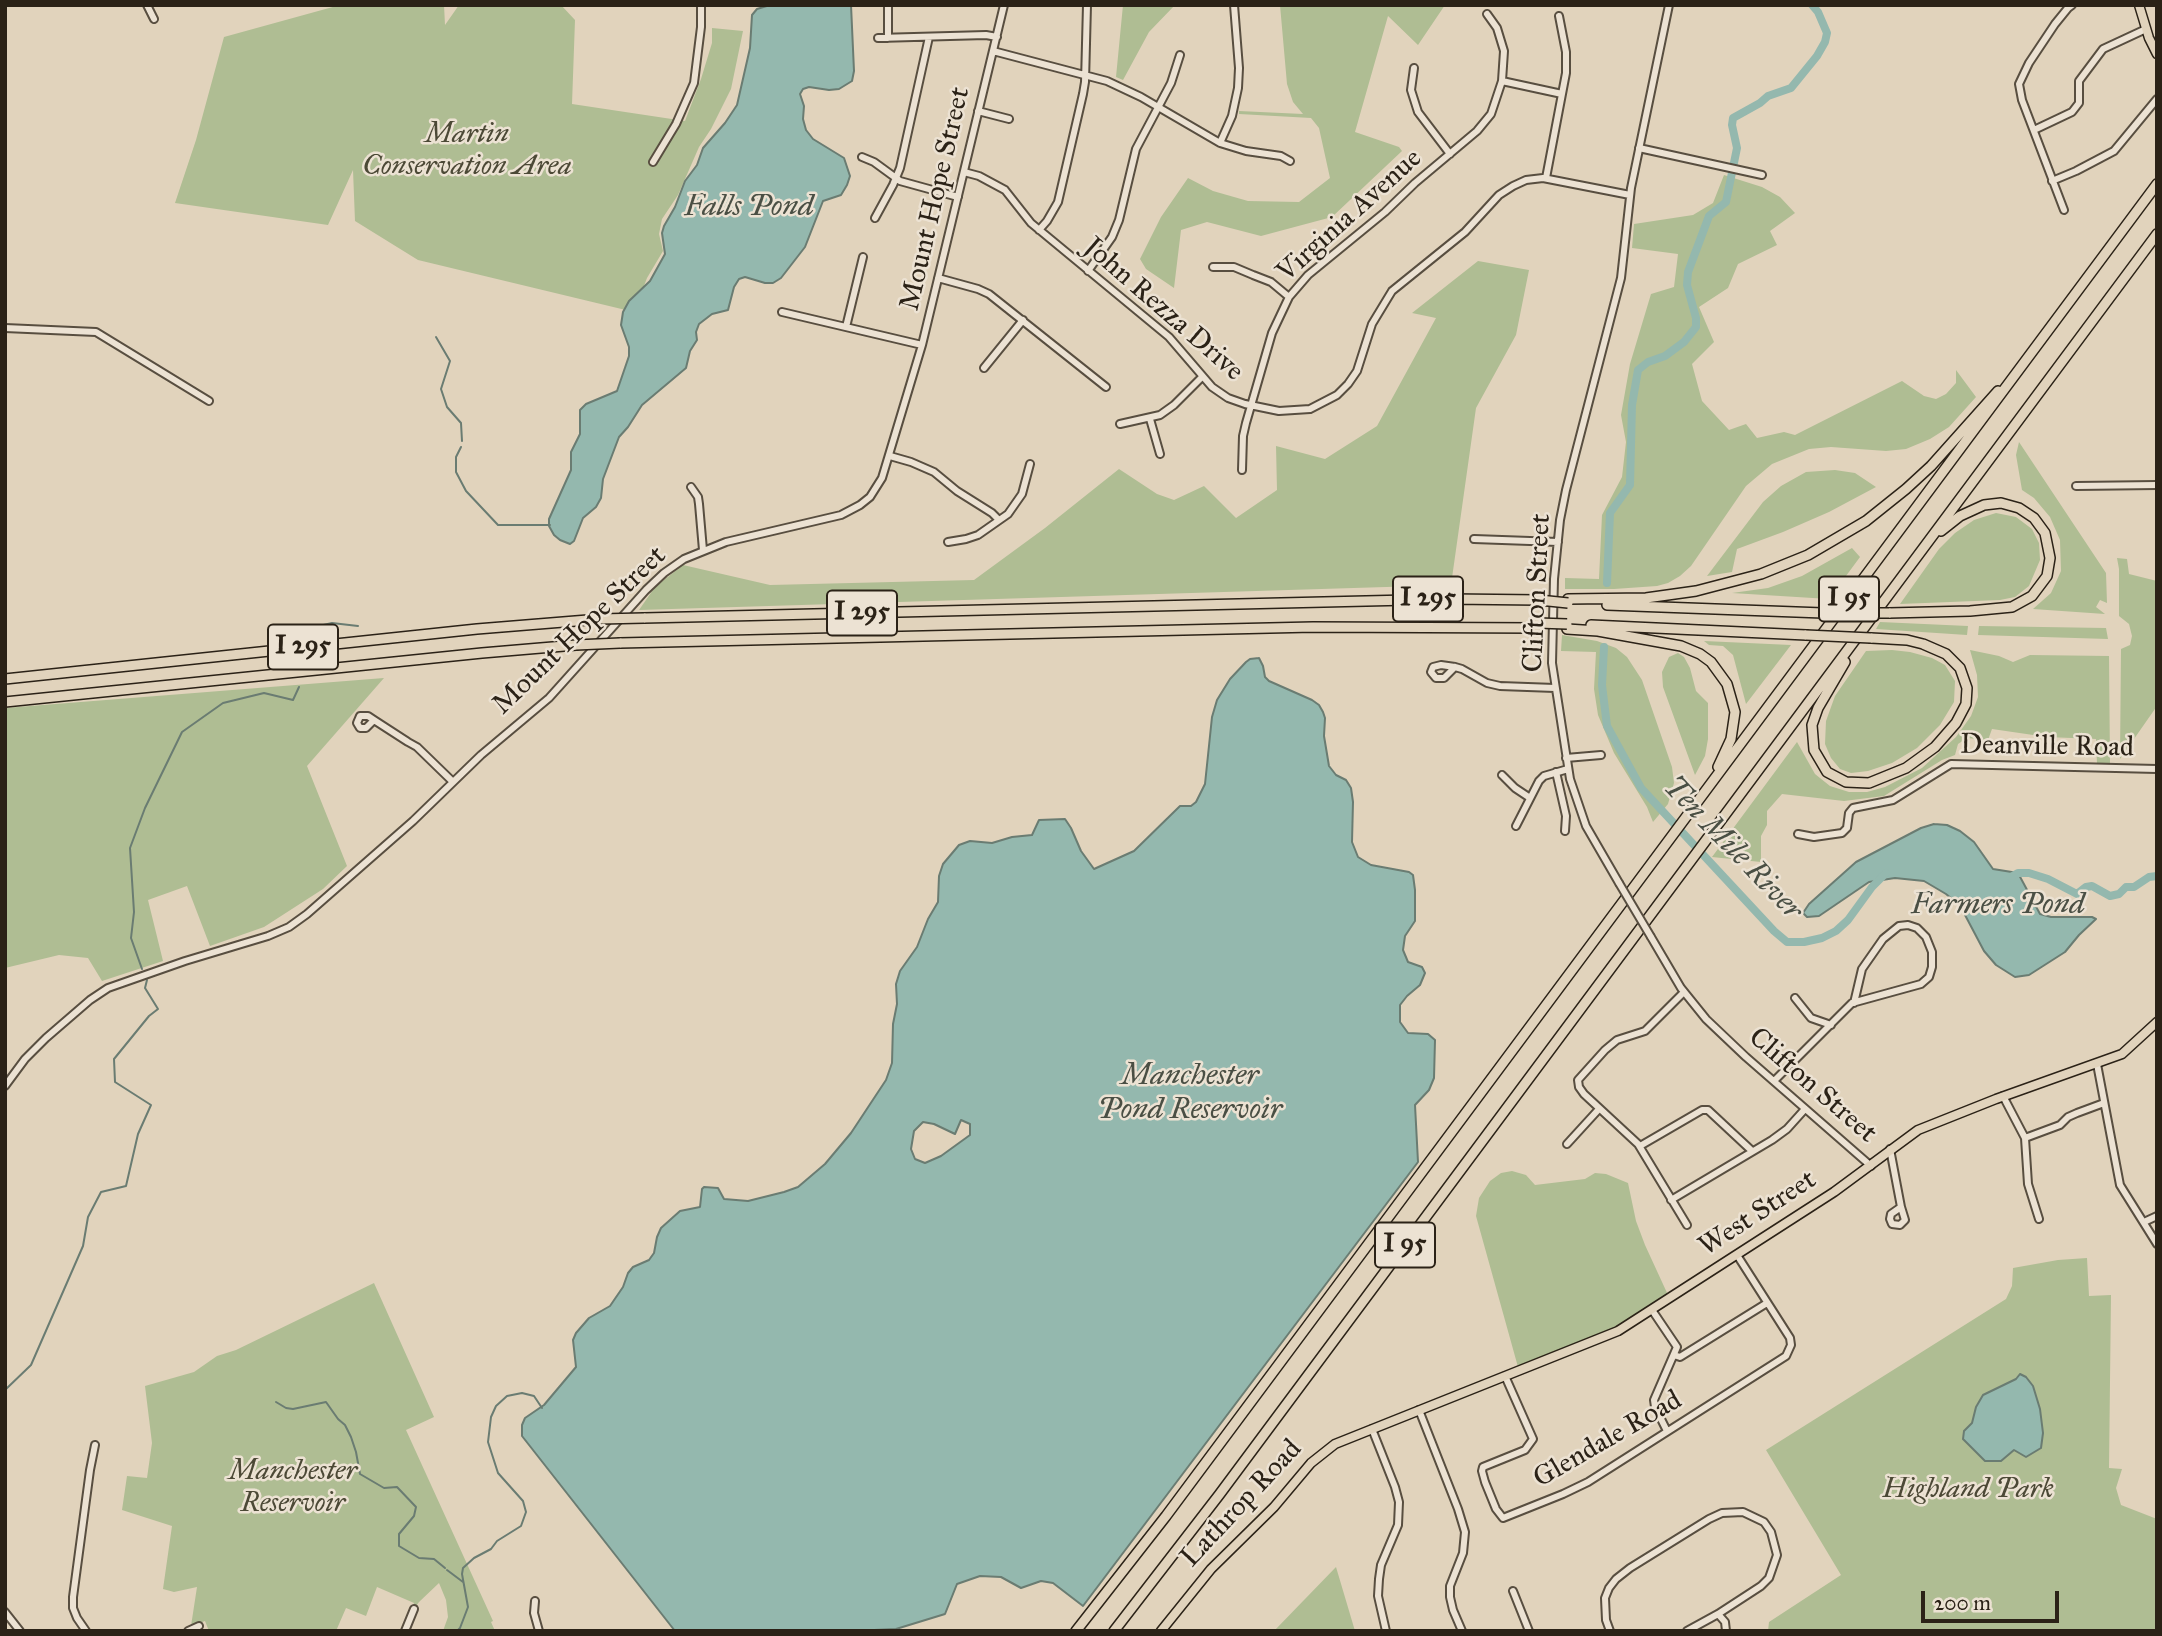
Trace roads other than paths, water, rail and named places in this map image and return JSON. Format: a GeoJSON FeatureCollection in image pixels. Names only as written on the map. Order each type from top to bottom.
{"type":"FeatureCollection","features":[{"type":"Feature","properties":{"kind":"highway","name":"I 95"},"geometry":{"type":"LineString","coordinates":[[1076,1631],[1166,1516],[2157,184]]}},
{"type":"Feature","properties":{"kind":"highway","name":"I 95"},"geometry":{"type":"LineString","coordinates":[[1114,1631],[1219,1495],[2157,234]]}},
{"type":"Feature","properties":{"kind":"highway"},"geometry":{"type":"LineString","coordinates":[[1568,601],[1646,598],[1704,590],[1761,574],[1816,551],[1866,521],[1906,489],[1931,466],[1989,399],[2015,375]]}},
{"type":"Feature","properties":{"kind":"highway"},"geometry":{"type":"LineString","coordinates":[[1568,601],[1822,613],[1970,611],[2012,607],[2022,603],[2037,592],[2050,564],[2049,545],[2042,527],[2029,514],[2007,504],[1990,504],[1972,509],[1928,541]]}},
{"type":"Feature","properties":{"kind":"highway","name":"I 295"},"geometry":{"type":"LineString","coordinates":[[5,679],[460,630],[600,619],[1451,599],[1568,601]]}},
{"type":"Feature","properties":{"kind":"highway","name":"I 295"},"geometry":{"type":"LineString","coordinates":[[5,702],[576,645],[1313,627],[1567,627]]}},
{"type":"Feature","properties":{"kind":"highway"},"geometry":{"type":"LineString","coordinates":[[1567,627],[1681,646],[1700,654],[1716,667],[1730,690],[1735,722],[1730,744],[1704,793]]}},
{"type":"Feature","properties":{"kind":"highway"},"geometry":{"type":"LineString","coordinates":[[1567,627],[1871,638],[1915,642],[1946,654],[1962,672],[1966,683],[1966,704],[1958,719],[1931,750],[1894,774],[1857,784],[1841,781],[1827,772],[1815,755],[1811,735],[1815,712],[1856,639]]}},
{"type":"Feature","properties":{"kind":"main road"},"geometry":{"type":"LineString","coordinates":[[2139,5],[2157,54]]}},
{"type":"Feature","properties":{"kind":"main road","name":"West Street"},"geometry":{"type":"LineString","coordinates":[[1372,1429],[1619,1331],[1871,1166],[1918,1130],[2122,1054],[2157,1022]]}},
{"type":"Feature","properties":{"kind":"main road","name":"Lathrop Road"},"geometry":{"type":"LineString","coordinates":[[1161,1631],[1211,1569],[1275,1507],[1311,1463],[1335,1444],[1372,1429]]}},
{"type":"Feature","properties":{"kind":"street"},"geometry":{"type":"LineString","coordinates":[[147,5],[154,19]]}},
{"type":"Feature","properties":{"kind":"street"},"geometry":{"type":"LineString","coordinates":[[653,162],[676,124],[694,83],[701,5]]}},
{"type":"Feature","properties":{"kind":"street"},"geometry":{"type":"LineString","coordinates":[[888,5],[888,38]]}},
{"type":"Feature","properties":{"kind":"street","name":"Mount Hope Street"},"geometry":{"type":"LineString","coordinates":[[5,1086],[25,1059],[46,1038],[108,988],[185,961],[239,946],[289,927],[307,914],[414,821],[481,754],[549,698],[645,591],[684,559],[726,542],[841,516],[860,505],[876,489],[890,456],[922,345],[1004,5]]}},
{"type":"Feature","properties":{"kind":"street"},"geometry":{"type":"LineString","coordinates":[[1039,230],[1058,202],[1083,94],[1086,75],[1087,5]]}},
{"type":"Feature","properties":{"kind":"street"},"geometry":{"type":"LineString","coordinates":[[1220,143],[1232,116],[1238,88],[1234,5]]}},
{"type":"Feature","properties":{"kind":"street","name":"Clifton Street"},"geometry":{"type":"LineString","coordinates":[[1669,5],[1630,195],[1618,294],[1560,520],[1554,579],[1552,663],[1566,758],[1577,804],[1586,826],[1684,992],[1717,1030],[1871,1166]]}},
{"type":"Feature","properties":{"kind":"street"},"geometry":{"type":"LineString","coordinates":[[2064,210],[2022,100],[2019,84],[2022,75],[2062,14],[2073,5]]}},
{"type":"Feature","properties":{"kind":"street","name":"Virginia Avenue"},"geometry":{"type":"LineString","coordinates":[[1242,470],[1243,436],[1272,333],[1289,297],[1308,275],[1477,131],[1495,106],[1502,81],[1504,51],[1502,39],[1487,13]]}},
{"type":"Feature","properties":{"kind":"street"},"geometry":{"type":"LineString","coordinates":[[1546,178],[1566,73],[1566,52],[1559,16]]}},
{"type":"Feature","properties":{"kind":"street"},"geometry":{"type":"LineString","coordinates":[[2034,130],[2072,111],[2079,103],[2079,81],[2103,49],[2146,29]]}},
{"type":"Feature","properties":{"kind":"street"},"geometry":{"type":"LineString","coordinates":[[875,218],[896,178],[929,37]]}},
{"type":"Feature","properties":{"kind":"street"},"geometry":{"type":"LineString","coordinates":[[878,38],[997,37]]}},
{"type":"Feature","properties":{"kind":"street"},"geometry":{"type":"LineString","coordinates":[[993,51],[1086,75],[1124,88],[1220,143],[1246,151],[1280,156],[1290,161]]}},
{"type":"Feature","properties":{"kind":"street"},"geometry":{"type":"LineString","coordinates":[[1088,271],[1099,257],[1119,220],[1136,149],[1171,83],[1180,55]]}},
{"type":"Feature","properties":{"kind":"street"},"geometry":{"type":"LineString","coordinates":[[1414,68],[1411,90],[1418,112],[1450,154]]}},
{"type":"Feature","properties":{"kind":"street"},"geometry":{"type":"LineString","coordinates":[[1502,81],[1562,94]]}},
{"type":"Feature","properties":{"kind":"street"},"geometry":{"type":"LineString","coordinates":[[2052,181],[2114,151],[2157,99]]}},
{"type":"Feature","properties":{"kind":"street"},"geometry":{"type":"LineString","coordinates":[[978,111],[1009,119]]}},
{"type":"Feature","properties":{"kind":"street"},"geometry":{"type":"LineString","coordinates":[[1639,148],[1762,175]]}},
{"type":"Feature","properties":{"kind":"street"},"geometry":{"type":"LineString","coordinates":[[862,157],[896,178],[915,186],[958,197]]}},
{"type":"Feature","properties":{"kind":"street","name":"John Rezza Drive"},"geometry":{"type":"LineString","coordinates":[[964,172],[979,176],[1004,190],[1039,230],[1169,337],[1212,387],[1228,398],[1252,406],[1294,411],[1310,409],[1337,395],[1348,384],[1357,371],[1371,324],[1392,291],[1465,232],[1499,195],[1526,180],[1546,178],[1630,195]]}},
{"type":"Feature","properties":{"kind":"street"},"geometry":{"type":"LineString","coordinates":[[846,327],[863,257]]}},
{"type":"Feature","properties":{"kind":"street"},"geometry":{"type":"LineString","coordinates":[[1213,267],[1226,266],[1271,282],[1289,297]]}},
{"type":"Feature","properties":{"kind":"street"},"geometry":{"type":"LineString","coordinates":[[939,278],[989,294],[1106,387]]}},
{"type":"Feature","properties":{"kind":"street"},"geometry":{"type":"LineString","coordinates":[[782,312],[922,345]]}},
{"type":"Feature","properties":{"kind":"street"},"geometry":{"type":"LineString","coordinates":[[984,368],[1023,320]]}},
{"type":"Feature","properties":{"kind":"street"},"geometry":{"type":"LineString","coordinates":[[5,328],[96,332],[209,401]]}},
{"type":"Feature","properties":{"kind":"street"},"geometry":{"type":"LineString","coordinates":[[1120,424],[1150,419],[1168,410],[1202,377]]}},
{"type":"Feature","properties":{"kind":"street"},"geometry":{"type":"LineString","coordinates":[[1150,419],[1160,454]]}},
{"type":"Feature","properties":{"kind":"street"},"geometry":{"type":"LineString","coordinates":[[890,456],[911,461],[934,472],[999,520]]}},
{"type":"Feature","properties":{"kind":"street"},"geometry":{"type":"LineString","coordinates":[[948,541],[966,540],[978,535],[1018,503],[1030,464]]}},
{"type":"Feature","properties":{"kind":"street"},"geometry":{"type":"LineString","coordinates":[[2076,486],[2157,485]]}},
{"type":"Feature","properties":{"kind":"street"},"geometry":{"type":"LineString","coordinates":[[691,487],[698,497],[703,550]]}},
{"type":"Feature","properties":{"kind":"street"},"geometry":{"type":"LineString","coordinates":[[1474,539],[1558,542]]}},
{"type":"Feature","properties":{"kind":"street"},"geometry":{"type":"LineString","coordinates":[[1455,667],[1500,686],[1555,688]]}},
{"type":"Feature","properties":{"kind":"street"},"geometry":{"type":"LineString","coordinates":[[374,720],[417,747],[452,781]]}},
{"type":"Feature","properties":{"kind":"street"},"geometry":{"type":"LineString","coordinates":[[1566,758],[1601,755]]}},
{"type":"Feature","properties":{"kind":"street","name":"Deanville Road"},"geometry":{"type":"LineString","coordinates":[[1798,834],[1814,837],[1842,833],[1847,828],[1851,809],[1893,800],[1951,764],[2157,769]]}},
{"type":"Feature","properties":{"kind":"street"},"geometry":{"type":"LineString","coordinates":[[1516,826],[1539,781],[1544,776],[1568,769]]}},
{"type":"Feature","properties":{"kind":"street"},"geometry":{"type":"LineString","coordinates":[[1556,772],[1566,816],[1565,831]]}},
{"type":"Feature","properties":{"kind":"street"},"geometry":{"type":"LineString","coordinates":[[1502,775],[1530,798]]}},
{"type":"Feature","properties":{"kind":"street"},"geometry":{"type":"LineString","coordinates":[[1774,1081],[1854,1003],[1921,984],[1929,977],[1933,967],[1932,952],[1926,937],[1917,928],[1899,926],[1883,939],[1862,969],[1854,1003]]}},
{"type":"Feature","properties":{"kind":"street"},"geometry":{"type":"LineString","coordinates":[[1684,992],[1645,1031],[1617,1040],[1605,1050],[1578,1080],[1578,1087],[1640,1146],[1687,1225]]}},
{"type":"Feature","properties":{"kind":"street"},"geometry":{"type":"LineString","coordinates":[[1795,998],[1811,1018],[1831,1025]]}},
{"type":"Feature","properties":{"kind":"street"},"geometry":{"type":"LineString","coordinates":[[2097,1064],[2120,1185],[2157,1244]]}},
{"type":"Feature","properties":{"kind":"street"},"geometry":{"type":"LineString","coordinates":[[2003,1097],[2025,1138],[2028,1184],[2039,1219]]}},
{"type":"Feature","properties":{"kind":"street"},"geometry":{"type":"LineString","coordinates":[[2025,1138],[2060,1125],[2068,1117],[2105,1103]]}},
{"type":"Feature","properties":{"kind":"street"},"geometry":{"type":"LineString","coordinates":[[1567,1144],[1599,1109]]}},
{"type":"Feature","properties":{"kind":"street"},"geometry":{"type":"LineString","coordinates":[[1671,1200],[1772,1140],[1787,1129],[1805,1109]]}},
{"type":"Feature","properties":{"kind":"street"},"geometry":{"type":"LineString","coordinates":[[1640,1146],[1702,1110],[1708,1110],[1752,1151]]}},
{"type":"Feature","properties":{"kind":"street"},"geometry":{"type":"LineString","coordinates":[[1890,1149],[1901,1207]]}},
{"type":"Feature","properties":{"kind":"street"},"geometry":{"type":"LineString","coordinates":[[2144,1222],[2157,1216]]}},
{"type":"Feature","properties":{"kind":"street","name":"Glendale Road"},"geometry":{"type":"LineString","coordinates":[[1505,1376],[1533,1439],[1525,1450],[1483,1467],[1485,1482],[1496,1509],[1503,1518],[1588,1482],[1786,1356],[1791,1345],[1790,1338],[1737,1255]]}},
{"type":"Feature","properties":{"kind":"street"},"geometry":{"type":"LineString","coordinates":[[1674,1355],[1680,1357],[1767,1303]]}},
{"type":"Feature","properties":{"kind":"street"},"geometry":{"type":"LineString","coordinates":[[1653,1310],[1676,1347],[1654,1400],[1667,1431]]}},
{"type":"Feature","properties":{"kind":"street"},"geometry":{"type":"LineString","coordinates":[[1419,1410],[1465,1532],[1464,1553],[1450,1586],[1453,1609],[1462,1631]]}},
{"type":"Feature","properties":{"kind":"street"},"geometry":{"type":"LineString","coordinates":[[1372,1429],[1399,1502],[1398,1525],[1378,1578],[1378,1596],[1387,1631]]}},
{"type":"Feature","properties":{"kind":"street"},"geometry":{"type":"LineString","coordinates":[[86,1631],[73,1608],[73,1597],[95,1445]]}},
{"type":"Feature","properties":{"kind":"street"},"geometry":{"type":"LineString","coordinates":[[1610,1631],[1606,1620],[1605,1598],[1616,1579],[1722,1513],[1743,1512],[1764,1522],[1771,1532],[1777,1555],[1769,1578],[1718,1614],[1687,1631]]}},
{"type":"Feature","properties":{"kind":"street"},"geometry":{"type":"LineString","coordinates":[[1513,1591],[1529,1631]]}},
{"type":"Feature","properties":{"kind":"street"},"geometry":{"type":"LineString","coordinates":[[535,1601],[534,1613],[539,1631]]}},
{"type":"Feature","properties":{"kind":"street"},"geometry":{"type":"LineString","coordinates":[[405,1631],[414,1609]]}},
{"type":"Feature","properties":{"kind":"street"},"geometry":{"type":"LineString","coordinates":[[5,1612],[20,1631]]}},
{"type":"Feature","properties":{"kind":"street"},"geometry":{"type":"LineString","coordinates":[[1718,1614],[1726,1631]]}},
{"type":"Feature","properties":{"kind":"street"},"geometry":{"type":"LineString","coordinates":[[188,1631],[199,1626]]}},
{"type":"Feature","properties":{"kind":"water","name":"Falls Pond"},"geometry":{"type":"Polygon","coordinates":[[[770,5],[851,5],[854,71],[852,81],[839,89],[809,87],[803,89],[800,94],[806,130],[813,139],[844,158],[850,176],[847,185],[841,195],[823,201],[805,247],[781,278],[773,283],[745,277],[739,279],[728,310],[712,314],[699,324],[697,340],[690,351],[686,368],[642,405],[619,437],[603,479],[601,498],[596,507],[583,518],[574,541],[570,544],[554,535],[549,519],[571,470],[571,452],[580,434],[580,410],[586,404],[617,391],[629,356],[629,347],[621,325],[623,312],[629,301],[650,281],[665,254],[662,233],[664,226],[685,181],[697,165],[703,148],[737,105],[750,48],[752,15],[757,9],[770,5]]]}},
{"type":"Feature","properties":{"kind":"water","name":"Manchester Pond Reservoir"},"geometry":{"type":"Polygon","coordinates":[[[1259,658],[1269,681],[1312,700],[1323,712],[1329,766],[1336,775],[1346,780],[1351,788],[1352,842],[1358,857],[1371,865],[1413,875],[1415,921],[1405,936],[1403,950],[1408,962],[1422,967],[1425,973],[1420,985],[1400,1005],[1400,1022],[1408,1033],[1428,1034],[1435,1040],[1434,1078],[1429,1090],[1415,1105],[1418,1162],[1083,1606],[1053,1583],[1041,1581],[1021,1588],[1001,1577],[980,1576],[957,1584],[945,1614],[896,1629],[675,1631],[522,1436],[525,1418],[544,1405],[576,1367],[573,1340],[576,1333],[589,1318],[610,1306],[633,1267],[649,1260],[654,1253],[661,1228],[680,1211],[700,1207],[704,1187],[718,1188],[724,1199],[748,1201],[798,1187],[825,1164],[851,1133],[886,1080],[892,1063],[896,984],[900,971],[917,947],[938,902],[939,876],[943,864],[959,845],[970,841],[992,843],[1032,835],[1039,820],[1065,819],[1081,851],[1094,869],[1134,851],[1180,806],[1191,806],[1196,802],[1205,784],[1212,717],[1217,700],[1230,679],[1250,659],[1259,658]],[[961,1120],[955,1134],[923,1122],[914,1131],[911,1149],[915,1159],[925,1163],[941,1156],[970,1135],[970,1124],[961,1120]]]}},
{"type":"Feature","properties":{"kind":"water","name":"Farmers Pond"},"geometry":{"type":"Polygon","coordinates":[[[1934,824],[1947,825],[1960,831],[1974,842],[1993,869],[2018,873],[2040,914],[2096,919],[2065,952],[2029,975],[2015,977],[1996,965],[1984,951],[1957,903],[1924,881],[1895,878],[1869,882],[1819,916],[1807,917],[1803,913],[1809,904],[1856,862],[1934,824]]]}},
{"type":"Feature","properties":{"kind":"water"},"geometry":{"type":"Polygon","coordinates":[[[2020,1374],[2033,1386],[2040,1409],[2043,1433],[2041,1448],[2026,1457],[2014,1450],[2001,1461],[1985,1461],[1963,1439],[1964,1431],[1972,1423],[1976,1407],[1983,1395],[2016,1379],[2020,1374]]]}},
{"type":"Feature","properties":{"kind":"waterway","name":"Ten Mile River"},"geometry":{"type":"LineString","coordinates":[[1607,583],[1610,513],[1630,485],[1632,405],[1638,370],[1684,342],[1696,327],[1687,285],[1688,272],[1709,216],[1726,202],[1737,148],[1733,118],[1768,96],[1791,88],[1817,56],[1827,33],[1812,5]]}},
{"type":"Feature","properties":{"kind":"waterway"},"geometry":{"type":"LineString","coordinates":[[436,337],[450,361],[441,389],[447,407],[461,423],[462,441]]}},
{"type":"Feature","properties":{"kind":"waterway"},"geometry":{"type":"LineString","coordinates":[[461,447],[456,457],[456,472],[466,491],[498,525],[550,525]]}},
{"type":"Feature","properties":{"kind":"waterway"},"geometry":{"type":"LineString","coordinates":[[306,629],[332,623],[358,626]]}},
{"type":"Feature","properties":{"kind":"waterway","name":"Ten Mile River"},"geometry":{"type":"LineString","coordinates":[[1604,647],[1602,685],[1607,726],[1641,788],[1787,942],[1822,938],[1836,931],[1886,873]]}},
{"type":"Feature","properties":{"kind":"waterway"},"geometry":{"type":"LineString","coordinates":[[142,969],[131,938],[134,912],[130,848],[145,808],[182,732],[223,703],[264,693],[293,700],[299,687]]}},
{"type":"Feature","properties":{"kind":"waterway","name":"Ten Mile River"},"geometry":{"type":"LineString","coordinates":[[2011,877],[2018,873],[2029,873],[2048,879],[2077,894],[2092,886],[2110,896],[2119,894],[2126,887],[2134,887],[2149,877],[2157,876]]}},
{"type":"Feature","properties":{"kind":"waterway"},"geometry":{"type":"LineString","coordinates":[[5,1390],[31,1365],[83,1246],[88,1217],[101,1192],[126,1186],[138,1134],[151,1105],[115,1082],[114,1059],[149,1016],[158,1009],[145,988],[147,980]]}},
{"type":"Feature","properties":{"kind":"waterway"},"geometry":{"type":"LineString","coordinates":[[457,1631],[468,1607],[463,1568],[521,1526],[526,1512],[523,1501],[498,1473],[488,1442],[491,1417],[496,1406],[507,1396],[522,1393],[534,1396],[542,1408]]}},
{"type":"Feature","properties":{"kind":"waterway"},"geometry":{"type":"LineString","coordinates":[[276,1402],[293,1409],[326,1402],[351,1437],[360,1474],[384,1488],[397,1487],[416,1507],[414,1516],[399,1534],[399,1546],[419,1558],[434,1559],[445,1568]]}},
{"type":"Feature","properties":{"kind":"waterway"},"geometry":{"type":"LineString","coordinates":[[447,1570],[463,1582]]}},
{"type":"Feature","properties":{"kind":"park label","name":"Martin Conservation Area"},"geometry":{"type":"Point","coordinates":[467,151]}},
{"type":"Feature","properties":{"kind":"park label","name":"Manchester Reservoir"},"geometry":{"type":"Point","coordinates":[293,1488]}},
{"type":"Feature","properties":{"kind":"park label","name":"Highland Park"},"geometry":{"type":"Point","coordinates":[1968,1490]}}]}
